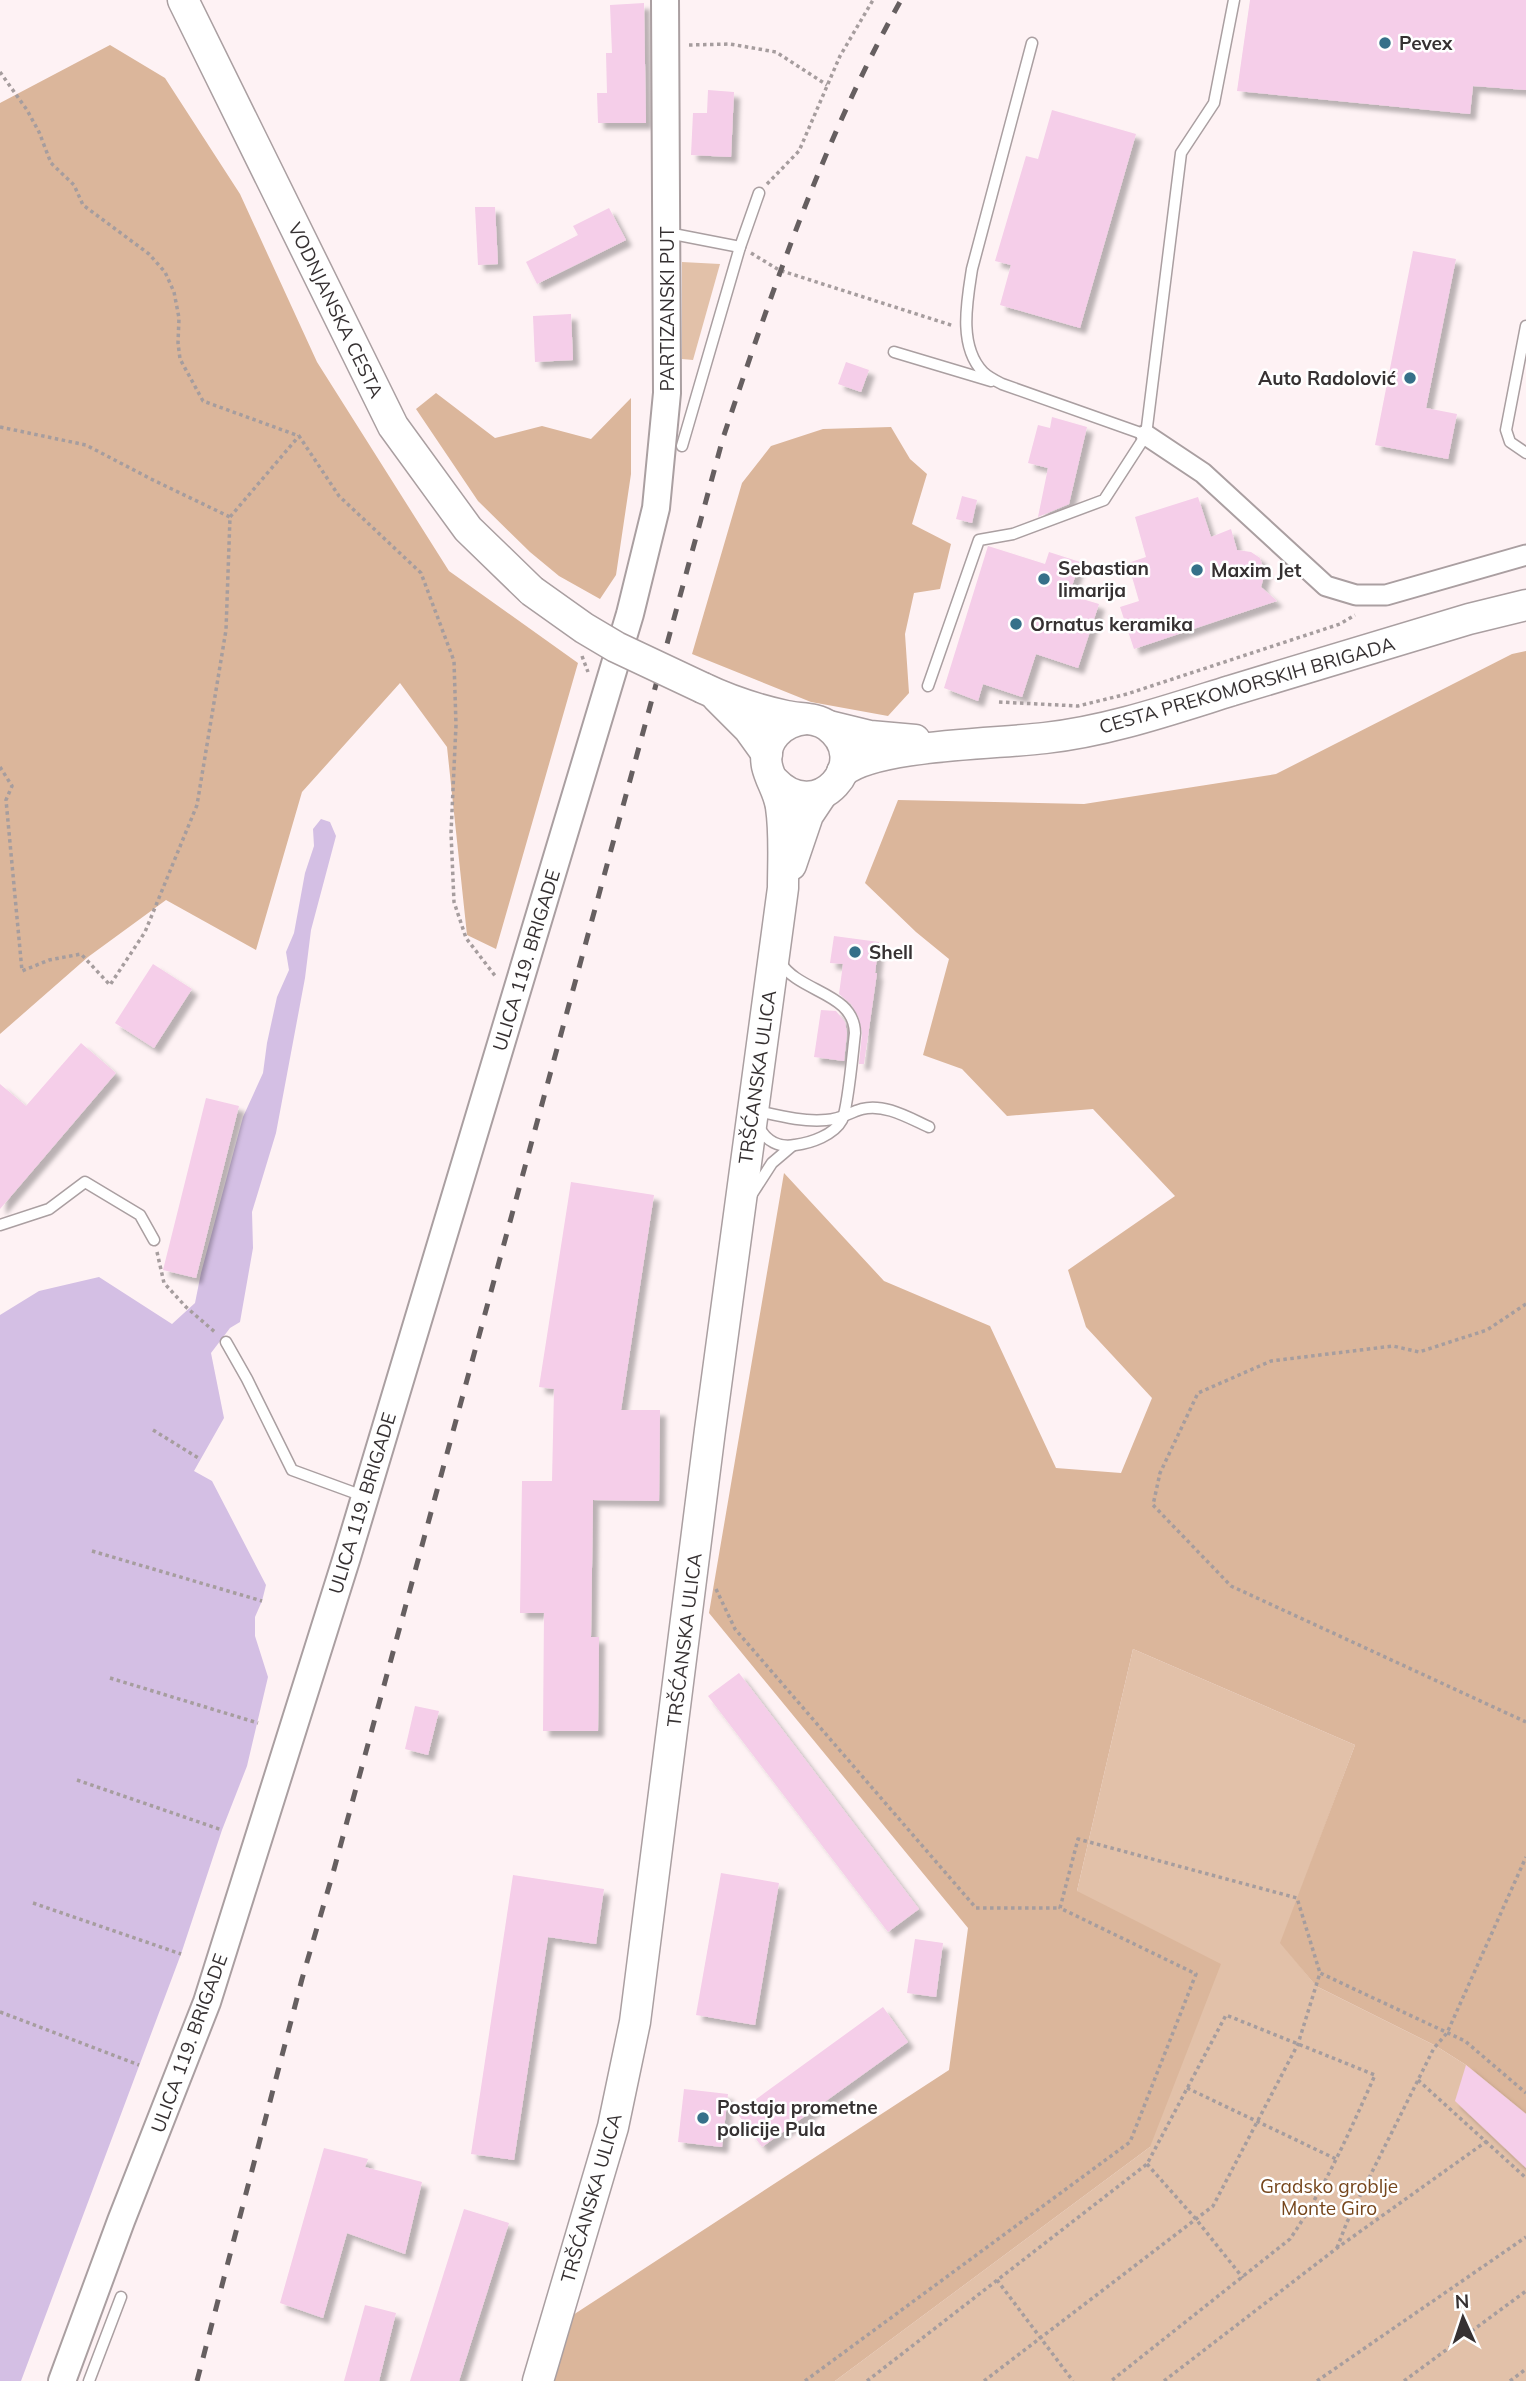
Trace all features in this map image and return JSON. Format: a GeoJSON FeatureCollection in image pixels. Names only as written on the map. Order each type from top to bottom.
{"type":"FeatureCollection","features":[{"type":"Feature","properties":{"kind":"main road","name":"VODNJANSKA CESTA"},"geometry":{"type":"LineString","coordinates":[[183,0],[393,426],[468,529],[532,591],[584,628],[616,647],[708,690]]}},
{"type":"Feature","properties":{"kind":"main road","name":"PARTIZANSKI PUT"},"geometry":{"type":"LineString","coordinates":[[630,614],[682,392],[667,233],[665,0]]}},
{"type":"Feature","properties":{"kind":"main road","name":"CESTA PREKOMORSKIH BRIGADA"},"geometry":{"type":"LineString","coordinates":[[842,772],[852,764],[872,758],[964,744],[1047,738],[1121,724],[1469,619],[1526,605]]}},
{"type":"Feature","properties":{"kind":"main road","name":"ULICA 119. BRIGADE"},"geometry":{"type":"LineString","coordinates":[[62,2381],[207,2002],[347,1557],[630,614]]}},
{"type":"Feature","properties":{"kind":"main road","name":"CESTA PREKOMORSKIH BRIGADA"},"geometry":{"type":"LineString","coordinates":[[708,690],[773,712],[870,736],[964,744]]}},
{"type":"Feature","properties":{"kind":"main road"},"geometry":{"type":"LineString","coordinates":[[708,690],[749,729],[781,788],[800,797],[822,794]]}},
{"type":"Feature","properties":{"kind":"main road"},"geometry":{"type":"LineString","coordinates":[[790,722],[818,722],[838,736],[845,759],[835,784],[822,794],[808,815],[783,888],[782,820],[771,768],[771,740],[776,732],[790,722]]}},
{"type":"Feature","properties":{"kind":"main road","name":"TRŠĆANSKA ULICA"},"geometry":{"type":"LineString","coordinates":[[538,2381],[613,2127],[635,2022],[783,888]]}},
{"type":"Feature","properties":{"kind":"street"},"geometry":{"type":"LineString","coordinates":[[1146,435],[1203,473],[1326,586],[1356,595],[1386,595],[1526,555]]}},
{"type":"Feature","properties":{"kind":"lane"},"geometry":{"type":"LineString","coordinates":[[928,686],[979,540],[1013,534],[1104,500],[1146,435],[1181,153],[1214,103],[1234,0]]}},
{"type":"Feature","properties":{"kind":"lane"},"geometry":{"type":"LineString","coordinates":[[1002,384],[983,372],[971,353],[967,330],[968,301],[972,269],[1032,43]]}},
{"type":"Feature","properties":{"kind":"lane"},"geometry":{"type":"LineString","coordinates":[[682,446],[682,392],[759,193]]}},
{"type":"Feature","properties":{"kind":"lane"},"geometry":{"type":"LineString","coordinates":[[667,233],[740,247]]}},
{"type":"Feature","properties":{"kind":"lane"},"geometry":{"type":"LineString","coordinates":[[1526,327],[1506,430],[1510,442],[1526,453]]}},
{"type":"Feature","properties":{"kind":"lane"},"geometry":{"type":"LineString","coordinates":[[894,352],[1002,384],[1146,435]]}},
{"type":"Feature","properties":{"kind":"lane"},"geometry":{"type":"LineString","coordinates":[[774,952],[792,976],[844,1006],[855,1020],[843,1119]]}},
{"type":"Feature","properties":{"kind":"lane"},"geometry":{"type":"LineString","coordinates":[[739,1215],[772,1163],[792,1146],[822,1137],[843,1119],[862,1109],[889,1110],[929,1127]]}},
{"type":"Feature","properties":{"kind":"lane"},"geometry":{"type":"LineString","coordinates":[[753,1110],[798,1119],[843,1119]]}},
{"type":"Feature","properties":{"kind":"lane"},"geometry":{"type":"LineString","coordinates":[[753,1110],[766,1139],[792,1146]]}},
{"type":"Feature","properties":{"kind":"lane"},"geometry":{"type":"LineString","coordinates":[[0,1226],[49,1209],[85,1182],[140,1215],[155,1240]]}},
{"type":"Feature","properties":{"kind":"lane"},"geometry":{"type":"LineString","coordinates":[[226,1342],[292,1470],[364,1497]]}},
{"type":"Feature","properties":{"kind":"lane"},"geometry":{"type":"LineString","coordinates":[[89,2381],[121,2297]]}},
{"type":"Feature","properties":{"kind":"path"},"geometry":{"type":"LineString","coordinates":[[759,193],[799,151],[840,56],[873,0]]}},
{"type":"Feature","properties":{"kind":"path"},"geometry":{"type":"LineString","coordinates":[[666,46],[730,44],[776,52],[827,85]]}},
{"type":"Feature","properties":{"kind":"path"},"geometry":{"type":"LineString","coordinates":[[0,72],[27,110],[51,163],[74,185],[83,205],[149,254],[165,272],[174,292],[179,318],[177,343],[180,359],[203,401],[299,436],[339,496],[421,573],[454,660],[455,759],[451,833],[454,902],[466,938],[496,977]]}},
{"type":"Feature","properties":{"kind":"path"},"geometry":{"type":"LineString","coordinates":[[740,247],[779,270],[967,330]]}},
{"type":"Feature","properties":{"kind":"path"},"geometry":{"type":"LineString","coordinates":[[0,427],[86,445],[230,517]]}},
{"type":"Feature","properties":{"kind":"path"},"geometry":{"type":"LineString","coordinates":[[0,767],[12,786],[6,800],[22,971],[50,960],[81,954],[110,985],[145,932],[197,806],[226,630],[230,517],[299,436]]}},
{"type":"Feature","properties":{"kind":"path"},"geometry":{"type":"LineString","coordinates":[[999,702],[1078,706],[1127,694],[1340,624],[1386,595]]}},
{"type":"Feature","properties":{"kind":"path"},"geometry":{"type":"LineString","coordinates":[[580,651],[589,674]]}},
{"type":"Feature","properties":{"kind":"path"},"geometry":{"type":"LineString","coordinates":[[155,1240],[164,1283],[226,1342]]}},
{"type":"Feature","properties":{"kind":"path"},"geometry":{"type":"LineString","coordinates":[[1526,1304],[1487,1330],[1419,1352],[1393,1346],[1271,1361],[1198,1393],[1160,1473],[1153,1505],[1231,1586],[1526,1722]]}},
{"type":"Feature","properties":{"kind":"path"},"geometry":{"type":"LineString","coordinates":[[153,1430],[200,1459]]}},
{"type":"Feature","properties":{"kind":"path"},"geometry":{"type":"LineString","coordinates":[[92,1551],[262,1601]]}},
{"type":"Feature","properties":{"kind":"path"},"geometry":{"type":"LineString","coordinates":[[735,1629],[976,1908],[1060,1908],[1196,1975],[1130,2142],[805,2381]]}},
{"type":"Feature","properties":{"kind":"path"},"geometry":{"type":"LineString","coordinates":[[110,1678],[258,1723]]}},
{"type":"Feature","properties":{"kind":"path"},"geometry":{"type":"LineString","coordinates":[[78,1780],[222,1830]]}},
{"type":"Feature","properties":{"kind":"path"},"geometry":{"type":"LineString","coordinates":[[984,2381],[1213,2206],[1298,2044],[1320,1973],[1297,1898],[1078,1839],[1060,1908]]}},
{"type":"Feature","properties":{"kind":"path"},"geometry":{"type":"LineString","coordinates":[[1337,2248],[1347,2222],[1434,2048],[1447,2033],[1526,1857]]}},
{"type":"Feature","properties":{"kind":"path"},"geometry":{"type":"LineString","coordinates":[[33,1903],[181,1954]]}},
{"type":"Feature","properties":{"kind":"path"},"geometry":{"type":"LineString","coordinates":[[1320,1973],[1465,2041],[1526,2093]]}},
{"type":"Feature","properties":{"kind":"path"},"geometry":{"type":"LineString","coordinates":[[0,2012],[139,2065]]}},
{"type":"Feature","properties":{"kind":"path"},"geometry":{"type":"LineString","coordinates":[[867,2381],[1147,2164],[1226,2015],[1375,2075],[1336,2160],[1307,2215],[1290,2239],[1111,2381]]}},
{"type":"Feature","properties":{"kind":"path"},"geometry":{"type":"LineString","coordinates":[[1418,2080],[1526,2178]]}},
{"type":"Feature","properties":{"kind":"path"},"geometry":{"type":"LineString","coordinates":[[1187,2088],[1336,2160]]}},
{"type":"Feature","properties":{"kind":"path"},"geometry":{"type":"LineString","coordinates":[[1164,2381],[1337,2248],[1486,2141]]}},
{"type":"Feature","properties":{"kind":"path"},"geometry":{"type":"LineString","coordinates":[[1147,2164],[1243,2278]]}},
{"type":"Feature","properties":{"kind":"path"},"geometry":{"type":"LineString","coordinates":[[1317,2381],[1526,2236]]}},
{"type":"Feature","properties":{"kind":"path"},"geometry":{"type":"LineString","coordinates":[[997,2280],[1042,2336],[1073,2381]]}},
{"type":"Feature","properties":{"kind":"path"},"geometry":{"type":"LineString","coordinates":[[1404,2381],[1526,2291]]}},
{"type":"Feature","properties":{"kind":"path"},"geometry":{"type":"LineString","coordinates":[[1510,2381],[1526,2369]]}},
{"type":"Feature","properties":{"kind":"green space"},"geometry":{"type":"Polygon","coordinates":[[[682,262],[720,264],[693,360],[682,359],[682,262]]]}},
{"type":"Feature","properties":{"kind":"green space","name":"Gradsko groblje Monte Giro"},"geometry":{"type":"Polygon","coordinates":[[[1133,1649],[1355,1745],[1281,1943],[1316,1986],[1436,2046],[1466,2065],[1526,2114],[1526,2381],[835,2381],[1150,2147],[1077,1891],[1133,1649]]]}},
{"type":"Feature","properties":{"kind":"shaded area"},"geometry":{"type":"Polygon","coordinates":[[[110,45],[165,78],[240,194],[317,362],[449,571],[578,663],[496,949],[467,935],[447,747],[400,683],[302,792],[256,950],[166,900],[88,957],[0,1034],[0,103],[110,45]]]}},
{"type":"Feature","properties":{"kind":"shaded area"},"geometry":{"type":"Polygon","coordinates":[[[436,393],[495,438],[542,426],[591,439],[631,398],[631,474],[616,575],[600,599],[559,576],[478,501],[416,409],[436,393]]]}},
{"type":"Feature","properties":{"kind":"shaded area"},"geometry":{"type":"Polygon","coordinates":[[[891,427],[910,459],[927,474],[912,524],[951,544],[940,589],[914,593],[905,634],[909,693],[888,716],[811,702],[692,654],[742,483],[771,446],[823,429],[891,427]]]}},
{"type":"Feature","properties":{"kind":"shaded area"},"geometry":{"type":"Polygon","coordinates":[[[1526,651],[1526,2114],[1466,2065],[1436,2046],[1316,1986],[1280,1943],[1355,1745],[1133,1649],[1077,1891],[1221,1964],[1150,2147],[835,2381],[554,2381],[573,2315],[949,2070],[968,1928],[709,1613],[784,1173],[884,1281],[990,1326],[1056,1468],[1121,1473],[1152,1398],[1086,1327],[1068,1270],[1175,1196],[1093,1109],[1007,1116],[962,1069],[923,1055],[949,959],[916,932],[865,883],[898,800],[1084,804],[1276,774],[1512,654],[1526,651]]]}},
{"type":"Feature","properties":{"kind":"shaded area"},"geometry":{"type":"Polygon","coordinates":[[[321,819],[330,822],[336,836],[311,930],[305,978],[276,1133],[252,1212],[253,1248],[240,1322],[230,1328],[211,1353],[224,1418],[194,1471],[212,1481],[266,1585],[255,1617],[255,1636],[268,1677],[247,1766],[222,1830],[181,1954],[21,2381],[0,2381],[0,1315],[39,1291],[99,1277],[172,1324],[195,1303],[243,1117],[263,1073],[277,997],[289,970],[286,952],[294,933],[305,873],[314,846],[313,829],[321,819]]]}},
{"type":"Feature","properties":{"kind":"building","name":"Pevex"},"geometry":{"type":"Polygon","coordinates":[[[1250,0],[1526,0],[1526,90],[1473,86],[1470,114],[1237,91],[1250,0]]]}},
{"type":"Feature","properties":{"kind":"building"},"geometry":{"type":"Polygon","coordinates":[[[644,3],[646,123],[598,123],[597,93],[607,93],[606,53],[612,53],[610,5],[644,3]]]}},
{"type":"Feature","properties":{"kind":"building"},"geometry":{"type":"Polygon","coordinates":[[[708,90],[734,92],[731,157],[691,155],[693,113],[707,113],[708,90]]]}},
{"type":"Feature","properties":{"kind":"building"},"geometry":{"type":"Polygon","coordinates":[[[1052,110],[1136,134],[1080,328],[1000,305],[1011,265],[995,261],[1026,156],[1038,159],[1052,110]]]}},
{"type":"Feature","properties":{"kind":"building"},"geometry":{"type":"Polygon","coordinates":[[[475,207],[495,207],[498,264],[478,265],[475,207]]]}},
{"type":"Feature","properties":{"kind":"building"},"geometry":{"type":"Polygon","coordinates":[[[609,208],[626,240],[537,284],[526,262],[578,235],[573,226],[609,208]]]}},
{"type":"Feature","properties":{"kind":"building","name":"Auto Radolović"},"geometry":{"type":"Polygon","coordinates":[[[1413,251],[1456,259],[1426,408],[1457,414],[1448,459],[1375,445],[1413,251]]]}},
{"type":"Feature","properties":{"kind":"building"},"geometry":{"type":"Polygon","coordinates":[[[571,314],[573,360],[535,362],[533,316],[571,314]]]}},
{"type":"Feature","properties":{"kind":"building"},"geometry":{"type":"Polygon","coordinates":[[[846,362],[869,370],[861,392],[838,384],[846,362]]]}},
{"type":"Feature","properties":{"kind":"building"},"geometry":{"type":"Polygon","coordinates":[[[1052,417],[1087,427],[1069,504],[1038,517],[1048,468],[1028,463],[1038,425],[1050,428],[1052,417]]]}},
{"type":"Feature","properties":{"kind":"building"},"geometry":{"type":"Polygon","coordinates":[[[962,496],[977,500],[972,523],[956,519],[962,496]]]}},
{"type":"Feature","properties":{"kind":"building","name":"Maxim Jet"},"geometry":{"type":"Polygon","coordinates":[[[1198,497],[1211,537],[1231,529],[1237,550],[1251,552],[1260,558],[1265,573],[1261,587],[1277,601],[1134,649],[1120,607],[1139,601],[1128,563],[1146,557],[1135,517],[1198,497]]]}},
{"type":"Feature","properties":{"kind":"building"},"geometry":{"type":"Polygon","coordinates":[[[988,546],[1045,564],[1049,552],[1080,562],[1069,595],[1099,604],[1078,668],[1036,654],[1022,697],[983,684],[978,701],[944,688],[988,546]]]}},
{"type":"Feature","properties":{"kind":"building"},"geometry":{"type":"Polygon","coordinates":[[[834,936],[879,942],[864,1064],[859,1064],[862,1033],[859,1018],[851,1004],[839,994],[843,964],[830,963],[834,936]]]}},
{"type":"Feature","properties":{"kind":"building"},"geometry":{"type":"Polygon","coordinates":[[[153,964],[192,989],[154,1048],[115,1023],[153,964]]]}},
{"type":"Feature","properties":{"kind":"building"},"geometry":{"type":"Polygon","coordinates":[[[821,1010],[836,1011],[845,1022],[847,1033],[844,1061],[814,1057],[821,1010]]]}},
{"type":"Feature","properties":{"kind":"building"},"geometry":{"type":"Polygon","coordinates":[[[81,1043],[116,1073],[0,1209],[0,1084],[26,1106],[81,1043]]]}},
{"type":"Feature","properties":{"kind":"building"},"geometry":{"type":"Polygon","coordinates":[[[206,1098],[239,1106],[196,1278],[163,1270],[206,1098]]]}},
{"type":"Feature","properties":{"kind":"building"},"geometry":{"type":"Polygon","coordinates":[[[571,1182],[654,1195],[621,1410],[660,1410],[659,1501],[593,1500],[591,1637],[599,1637],[598,1731],[543,1731],[544,1613],[520,1613],[522,1481],[552,1481],[554,1389],[539,1387],[571,1182]]]}},
{"type":"Feature","properties":{"kind":"building"},"geometry":{"type":"Polygon","coordinates":[[[739,1673],[919,1909],[888,1932],[708,1696],[739,1673]]]}},
{"type":"Feature","properties":{"kind":"building"},"geometry":{"type":"Polygon","coordinates":[[[415,1706],[439,1711],[428,1755],[405,1749],[415,1706]]]}},
{"type":"Feature","properties":{"kind":"building"},"geometry":{"type":"Polygon","coordinates":[[[721,1873],[779,1883],[755,2025],[696,2015],[721,1873]]]}},
{"type":"Feature","properties":{"kind":"building"},"geometry":{"type":"Polygon","coordinates":[[[513,1875],[604,1889],[596,1944],[548,1937],[514,2160],[471,2154],[513,1875]]]}},
{"type":"Feature","properties":{"kind":"building"},"geometry":{"type":"Polygon","coordinates":[[[915,1939],[943,1943],[936,1997],[907,1993],[915,1939]]]}},
{"type":"Feature","properties":{"kind":"building"},"geometry":{"type":"Polygon","coordinates":[[[883,2007],[908,2042],[762,2147],[737,2113],[883,2007]]]}},
{"type":"Feature","properties":{"kind":"building"},"geometry":{"type":"Polygon","coordinates":[[[1466,2065],[1526,2114],[1526,2168],[1455,2101],[1466,2065]]]}},
{"type":"Feature","properties":{"kind":"building","name":"Postaja prometne policije Pula"},"geometry":{"type":"Polygon","coordinates":[[[684,2089],[728,2094],[722,2147],[678,2142],[684,2089]]]}},
{"type":"Feature","properties":{"kind":"building"},"geometry":{"type":"Polygon","coordinates":[[[324,2148],[368,2159],[365,2167],[422,2182],[405,2254],[347,2233],[323,2318],[280,2303],[324,2148]]]}},
{"type":"Feature","properties":{"kind":"building"},"geometry":{"type":"Polygon","coordinates":[[[464,2209],[509,2223],[459,2381],[410,2381],[464,2209]]]}},
{"type":"Feature","properties":{"kind":"building"},"geometry":{"type":"Polygon","coordinates":[[[365,2305],[396,2313],[379,2381],[344,2381],[365,2305]]]}},
{"type":"Feature","properties":{"kind":"railway"},"geometry":{"type":"LineString","coordinates":[[197,2381],[302,1979],[723,438],[802,214],[848,106],[901,0]]}},
{"type":"Feature","properties":{"kind":"place","name":"Pevex"},"geometry":{"type":"Point","coordinates":[1385,43]}},
{"type":"Feature","properties":{"kind":"place","name":"Auto Radolović"},"geometry":{"type":"Point","coordinates":[1410,378]}},
{"type":"Feature","properties":{"kind":"place","name":"Maxim Jet"},"geometry":{"type":"Point","coordinates":[1197,570]}},
{"type":"Feature","properties":{"kind":"place","name":"Sebastian limarija"},"geometry":{"type":"Point","coordinates":[1044,579]}},
{"type":"Feature","properties":{"kind":"place","name":"Ornatus keramika"},"geometry":{"type":"Point","coordinates":[1016,624]}},
{"type":"Feature","properties":{"kind":"place","name":"Shell"},"geometry":{"type":"Point","coordinates":[855,952]}},
{"type":"Feature","properties":{"kind":"place","name":"Postaja prometne policije Pula"},"geometry":{"type":"Point","coordinates":[703,2118]}}]}
